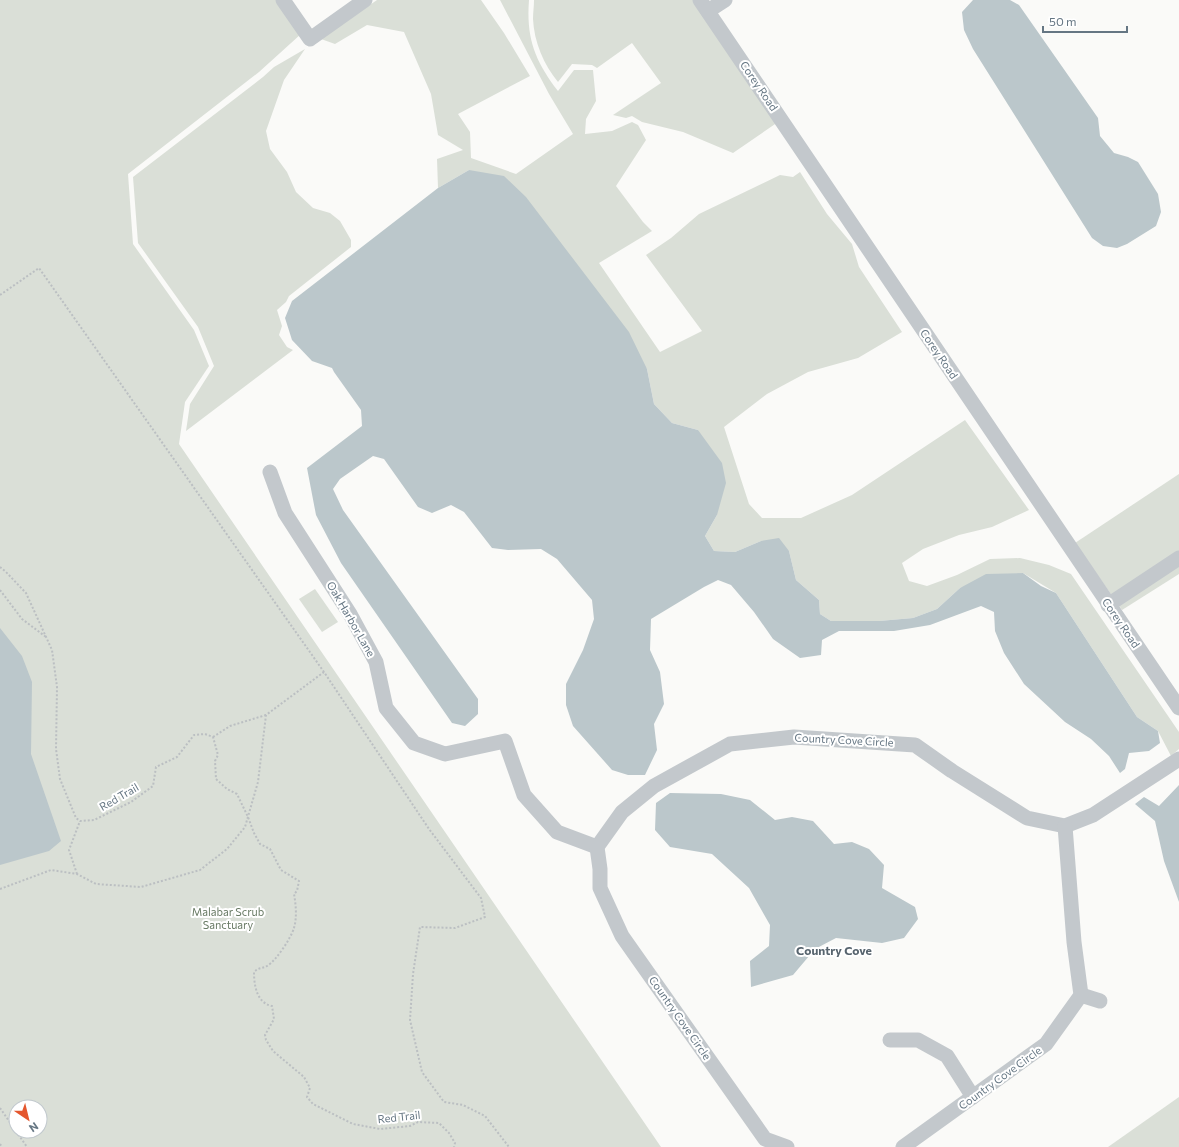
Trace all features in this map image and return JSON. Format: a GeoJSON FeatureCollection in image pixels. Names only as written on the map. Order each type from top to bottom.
{"type":"FeatureCollection","features":[{"type":"Feature","properties":{"kind":"street"},"geometry":{"type":"LineString","coordinates":[[283,0],[310,39],[364,0]]}},
{"type":"Feature","properties":{"kind":"street"},"geometry":{"type":"LineString","coordinates":[[704,6],[725,0]]}},
{"type":"Feature","properties":{"kind":"street","name":"Corey Road"},"geometry":{"type":"LineString","coordinates":[[704,6],[1179,708]]}},
{"type":"Feature","properties":{"kind":"street","name":"Oak Harbor Lane"},"geometry":{"type":"LineString","coordinates":[[270,472],[285,513],[350,614],[376,662],[386,708],[414,743],[445,754],[505,741],[524,795],[558,832],[597,847]]}},
{"type":"Feature","properties":{"kind":"street"},"geometry":{"type":"LineString","coordinates":[[1108,605],[1179,558]]}},
{"type":"Feature","properties":{"kind":"street","name":"Country Cove Circle"},"geometry":{"type":"LineString","coordinates":[[787,1147],[765,1139],[622,936],[600,888],[600,868],[597,847],[622,812],[654,786],[730,744],[794,737],[915,745],[952,771],[1027,818],[1065,826]]}},
{"type":"Feature","properties":{"kind":"street"},"geometry":{"type":"LineString","coordinates":[[1100,1001],[1081,994],[1074,942],[1065,826],[1093,815],[1179,759]]}},
{"type":"Feature","properties":{"kind":"street","name":"Country Cove Circle"},"geometry":{"type":"LineString","coordinates":[[903,1147],[1046,1044],[1081,994]]}},
{"type":"Feature","properties":{"kind":"street"},"geometry":{"type":"LineString","coordinates":[[890,1040],[918,1040],[947,1056],[973,1097]]}},
{"type":"Feature","properties":{"kind":"path"},"geometry":{"type":"LineString","coordinates":[[0,295],[39,268],[324,672],[429,829],[481,898],[485,917],[455,928],[420,926],[413,974],[410,1020],[422,1072],[444,1102],[463,1105],[485,1116],[509,1147]]}},
{"type":"Feature","properties":{"kind":"path"},"geometry":{"type":"LineString","coordinates":[[0,567],[26,593],[52,650],[57,687],[56,749],[60,779],[76,818],[80,821],[69,850],[76,874]]}},
{"type":"Feature","properties":{"kind":"path"},"geometry":{"type":"LineString","coordinates":[[0,590],[22,619],[47,638]]}},
{"type":"Feature","properties":{"kind":"path"},"geometry":{"type":"LineString","coordinates":[[212,737],[230,726],[266,715],[324,672]]}},
{"type":"Feature","properties":{"kind":"path"},"geometry":{"type":"LineString","coordinates":[[0,889],[51,870],[76,874],[96,884],[141,887],[200,870],[227,849],[246,827],[258,782],[266,715]]}},
{"type":"Feature","properties":{"kind":"path","name":"Red Trail"},"geometry":{"type":"LineString","coordinates":[[80,821],[94,820],[131,802],[153,786],[156,767],[176,757],[194,735],[205,734],[212,737],[218,755],[215,761],[216,779],[227,789],[237,794],[260,844],[270,849],[281,870],[299,881],[297,890],[294,894],[296,904],[294,929],[280,954],[267,966],[259,968],[254,972],[254,982],[259,998],[266,1005],[272,1006],[274,1019],[265,1035],[266,1040],[273,1051],[304,1077],[310,1088],[308,1097],[313,1104],[353,1124],[380,1129],[410,1126],[418,1122],[439,1123],[449,1133],[455,1143],[454,1147]]}},
{"type":"Feature","properties":{"kind":"path"},"geometry":{"type":"LineString","coordinates":[[0,1108],[27,1147]]}},
{"type":"Feature","properties":{"kind":"green space","name":"Malabar Scrub Sanctuary"},"geometry":{"type":"Polygon","coordinates":[[[0,0],[278,0],[301,34],[259,72],[128,174],[133,244],[194,330],[209,366],[185,402],[179,444],[661,1147],[0,1147],[0,0]]]}},
{"type":"Feature","properties":{"kind":"green space"},"geometry":{"type":"Polygon","coordinates":[[[377,0],[481,0],[504,33],[530,76],[458,114],[470,132],[471,158],[516,174],[573,134],[549,94],[500,0],[529,0],[529,26],[534,48],[543,69],[558,91],[574,70],[593,70],[596,101],[586,119],[585,134],[612,131],[632,122],[638,125],[646,140],[616,186],[643,222],[652,231],[599,263],[660,352],[702,331],[646,255],[671,238],[699,214],[780,175],[793,177],[800,172],[827,214],[852,244],[859,267],[902,332],[858,358],[808,372],[767,394],[724,427],[749,504],[762,518],[801,518],[852,495],[965,420],[1029,510],[992,527],[959,535],[923,549],[902,563],[909,581],[927,586],[957,575],[990,559],[1020,558],[1049,565],[1071,574],[1179,732],[1179,749],[1171,756],[1158,731],[1137,717],[1056,593],[1023,573],[960,588],[937,609],[913,618],[879,621],[831,621],[820,614],[819,600],[796,580],[789,551],[761,541],[735,552],[714,551],[705,536],[717,515],[698,430],[672,423],[654,404],[647,369],[469,170],[438,188],[437,159],[463,150],[438,135],[431,94],[404,32],[367,25],[335,44],[321,39],[377,0]]]}},
{"type":"Feature","properties":{"kind":"green space"},"geometry":{"type":"Polygon","coordinates":[[[534,0],[698,0],[781,120],[733,153],[683,132],[642,122],[632,116],[626,118],[613,115],[661,83],[632,43],[597,68],[592,65],[572,64],[558,82],[544,61],[535,36],[533,19],[534,0]]]}},
{"type":"Feature","properties":{"kind":"green space"},"geometry":{"type":"Polygon","coordinates":[[[305,49],[284,80],[266,131],[270,149],[287,172],[296,192],[313,208],[330,213],[340,221],[351,240],[351,247],[289,296],[286,302],[277,310],[282,326],[279,335],[287,347],[293,350],[186,431],[190,404],[214,366],[198,327],[138,243],[133,177],[274,67],[305,49]]]}},
{"type":"Feature","properties":{"kind":"green space"},"geometry":{"type":"Polygon","coordinates":[[[1179,474],[1179,574],[1122,610],[1075,543],[1179,474]]]}},
{"type":"Feature","properties":{"kind":"green space"},"geometry":{"type":"Polygon","coordinates":[[[315,589],[338,622],[322,632],[299,599],[315,589]]]}},
{"type":"Feature","properties":{"kind":"green space"},"geometry":{"type":"Polygon","coordinates":[[[1179,1097],[1179,1147],[1108,1147],[1179,1097]]]}},
{"type":"Feature","properties":{"kind":"shaded area"},"geometry":{"type":"Polygon","coordinates":[[[973,0],[1010,0],[1019,5],[1098,118],[1100,136],[1114,153],[1138,162],[1158,194],[1161,212],[1156,226],[1127,244],[1117,248],[1103,246],[1092,238],[973,49],[964,30],[962,12],[973,0]]]}},
{"type":"Feature","properties":{"kind":"shaded area"},"geometry":{"type":"Polygon","coordinates":[[[469,170],[504,176],[526,197],[629,332],[647,369],[654,404],[672,423],[698,430],[722,463],[726,483],[717,515],[705,536],[714,551],[735,552],[761,541],[779,538],[789,551],[796,580],[819,600],[820,614],[831,621],[879,621],[913,618],[937,609],[960,588],[986,574],[1023,573],[1041,586],[1056,593],[1137,717],[1158,731],[1160,743],[1149,751],[1129,753],[1125,769],[1120,773],[1109,756],[1091,739],[1065,722],[1024,684],[1004,653],[995,631],[994,612],[981,606],[930,625],[894,631],[839,631],[822,640],[821,655],[800,658],[773,639],[754,612],[731,585],[718,580],[651,619],[650,650],[660,672],[664,704],[654,724],[657,750],[645,775],[628,775],[612,770],[573,726],[566,705],[566,684],[583,650],[594,619],[592,600],[557,559],[541,549],[508,550],[492,548],[464,512],[451,505],[432,513],[418,507],[384,459],[373,456],[340,479],[333,489],[343,510],[478,699],[478,714],[465,726],[452,723],[341,563],[316,515],[307,468],[362,426],[361,410],[332,368],[312,361],[292,340],[285,318],[292,301],[438,188],[469,170]]]}},
{"type":"Feature","properties":{"kind":"shaded area"},"geometry":{"type":"Polygon","coordinates":[[[0,628],[22,656],[32,682],[31,754],[61,841],[49,851],[0,865],[0,628]]]}},
{"type":"Feature","properties":{"kind":"shaded area"},"geometry":{"type":"Polygon","coordinates":[[[1179,785],[1179,902],[1164,861],[1155,821],[1135,804],[1144,797],[1159,806],[1179,785]]]}},
{"type":"Feature","properties":{"kind":"shaded area"},"geometry":{"type":"Polygon","coordinates":[[[670,793],[721,794],[750,800],[775,820],[792,817],[813,821],[834,844],[852,842],[869,849],[884,865],[882,888],[915,907],[918,919],[904,938],[882,943],[836,938],[815,949],[793,975],[751,987],[750,961],[769,946],[770,925],[749,888],[712,854],[670,847],[655,830],[656,803],[670,793]]]}},
{"type":"Feature","properties":{"kind":"district","name":"Country Cove"},"geometry":{"type":"Point","coordinates":[834,951]}}]}
